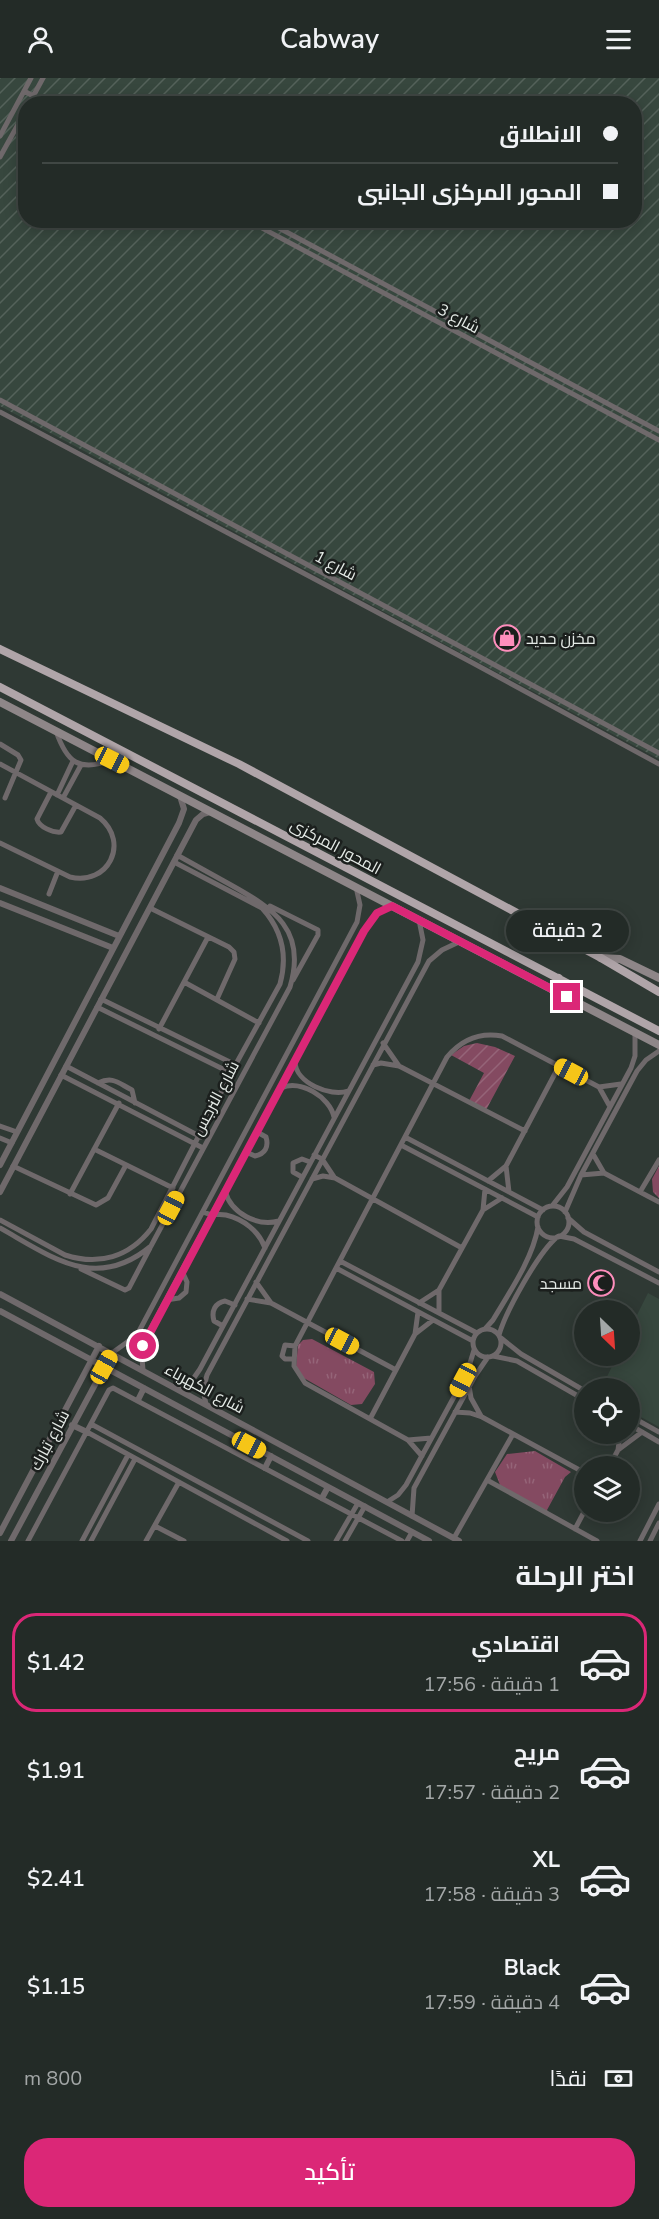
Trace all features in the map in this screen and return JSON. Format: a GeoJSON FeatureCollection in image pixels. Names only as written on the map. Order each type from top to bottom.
{"type":"FeatureCollection","features":[{"type":"Feature","properties":{"kind":"highway","name":"المحور المركزى"},"geometry":{"type":"LineString","coordinates":[[0,649],[239,764],[601,958],[659,992]]}},
{"type":"Feature","properties":{"kind":"highway","name":"المحور المركزى"},"geometry":{"type":"LineString","coordinates":[[0,687],[659,1031]]}},
{"type":"Feature","properties":{"kind":"highway"},"geometry":{"type":"LineString","coordinates":[[553,990],[559,978]]}},
{"type":"Feature","properties":{"kind":"main road"},"geometry":{"type":"LineString","coordinates":[[0,702],[659,1045]]}},
{"type":"Feature","properties":{"kind":"main road"},"geometry":{"type":"LineString","coordinates":[[601,958],[620,959],[659,978]]}},
{"type":"Feature","properties":{"kind":"street"},"geometry":{"type":"LineString","coordinates":[[21,96],[31,78]]}},
{"type":"Feature","properties":{"kind":"street"},"geometry":{"type":"LineString","coordinates":[[24,91],[33,96],[43,78]]}},
{"type":"Feature","properties":{"kind":"street"},"geometry":{"type":"LineString","coordinates":[[0,136],[18,101]]}},
{"type":"Feature","properties":{"kind":"street"},"geometry":{"type":"LineString","coordinates":[[1,153],[18,124]]}},
{"type":"Feature","properties":{"kind":"street","name":"شارع 3"},"geometry":{"type":"LineString","coordinates":[[262,228],[659,440]]}},
{"type":"Feature","properties":{"kind":"street","name":"شارع 3"},"geometry":{"type":"LineString","coordinates":[[279,228],[659,431]]}},
{"type":"Feature","properties":{"kind":"street","name":"شارع 1"},"geometry":{"type":"LineString","coordinates":[[0,400],[659,753]]}},
{"type":"Feature","properties":{"kind":"street","name":"شارع 1"},"geometry":{"type":"LineString","coordinates":[[0,412],[659,764]]}},
{"type":"Feature","properties":{"kind":"street"},"geometry":{"type":"LineString","coordinates":[[153,493],[157,484]]}},
{"type":"Feature","properties":{"kind":"street"},"geometry":{"type":"LineString","coordinates":[[410,629],[414,621]]}},
{"type":"Feature","properties":{"kind":"street"},"geometry":{"type":"LineString","coordinates":[[56,731],[64,752],[73,761],[81,765],[94,766],[112,760]]}},
{"type":"Feature","properties":{"kind":"street"},"geometry":{"type":"LineString","coordinates":[[0,744],[20,756],[21,762],[5,798]]}},
{"type":"Feature","properties":{"kind":"street"},"geometry":{"type":"LineString","coordinates":[[57,795],[73,761]]}},
{"type":"Feature","properties":{"kind":"street"},"geometry":{"type":"LineString","coordinates":[[0,764],[100,818],[108,826],[113,836],[113,852],[106,867],[92,877],[75,878],[0,843]]}},
{"type":"Feature","properties":{"kind":"street"},"geometry":{"type":"LineString","coordinates":[[76,805],[61,832],[55,832],[40,825],[37,819],[81,765]]}},
{"type":"Feature","properties":{"kind":"street"},"geometry":{"type":"LineString","coordinates":[[0,1165],[179,823],[184,809],[180,795]]}},
{"type":"Feature","properties":{"kind":"street"},"geometry":{"type":"LineString","coordinates":[[0,1192],[177,855],[199,817],[211,812]]}},
{"type":"Feature","properties":{"kind":"street"},"geometry":{"type":"LineString","coordinates":[[179,823],[186,825],[191,831]]}},
{"type":"Feature","properties":{"kind":"street","name":"شارع النرجس"},"geometry":{"type":"LineString","coordinates":[[0,1228],[63,1263],[77,1267],[104,1269],[117,1266],[130,1261],[151,1246],[290,987],[294,967],[293,946],[285,927],[265,904],[177,855]]}},
{"type":"Feature","properties":{"kind":"street","name":"شارع النرجس"},"geometry":{"type":"LineString","coordinates":[[0,1220],[65,1255],[77,1259],[101,1260],[124,1253],[144,1239],[280,984],[284,973],[284,949],[276,927],[262,908],[174,862]]}},
{"type":"Feature","properties":{"kind":"street"},"geometry":{"type":"LineString","coordinates":[[49,894],[58,871]]}},
{"type":"Feature","properties":{"kind":"street"},"geometry":{"type":"LineString","coordinates":[[112,1353],[137,1335],[357,922],[360,905],[356,887]]}},
{"type":"Feature","properties":{"kind":"street"},"geometry":{"type":"LineString","coordinates":[[0,888],[119,936]]}},
{"type":"Feature","properties":{"kind":"street"},"geometry":{"type":"LineString","coordinates":[[0,903],[113,948]]}},
{"type":"Feature","properties":{"kind":"street"},"geometry":{"type":"LineString","coordinates":[[265,904],[318,930],[318,935],[290,987]]}},
{"type":"Feature","properties":{"kind":"street"},"geometry":{"type":"LineString","coordinates":[[143,1370],[142,1352],[145,1340],[279,1089],[371,918],[392,906]]}},
{"type":"Feature","properties":{"kind":"street"},"geometry":{"type":"LineString","coordinates":[[150,908],[232,949],[236,956],[217,999]]}},
{"type":"Feature","properties":{"kind":"street"},"geometry":{"type":"LineString","coordinates":[[179,1390],[196,1376],[420,956],[423,931],[418,919]]}},
{"type":"Feature","properties":{"kind":"street"},"geometry":{"type":"LineString","coordinates":[[159,1029],[208,937]]}},
{"type":"Feature","properties":{"kind":"street"},"geometry":{"type":"LineString","coordinates":[[206,1404],[202,1390],[207,1375],[429,961],[442,950],[461,940]]}},
{"type":"Feature","properties":{"kind":"street"},"geometry":{"type":"LineString","coordinates":[[184,982],[259,1023]]}},
{"type":"Feature","properties":{"kind":"street"},"geometry":{"type":"LineString","coordinates":[[101,999],[236,1065]]}},
{"type":"Feature","properties":{"kind":"street"},"geometry":{"type":"LineString","coordinates":[[97,1006],[231,1073]]}},
{"type":"Feature","properties":{"kind":"street"},"geometry":{"type":"LineString","coordinates":[[380,1515],[387,1502],[403,1490],[467,1373],[474,1350],[473,1341],[477,1333],[485,1329],[493,1320],[531,1252],[536,1240],[538,1217],[564,1192],[631,1068],[635,1056],[634,1032]]}},
{"type":"Feature","properties":{"kind":"street"},"geometry":{"type":"LineString","coordinates":[[422,1456],[408,1440],[305,1383],[297,1372],[293,1359],[295,1346],[433,1084],[453,1050],[464,1041],[478,1036],[498,1035],[599,1087],[609,1105]]}},
{"type":"Feature","properties":{"kind":"street"},"geometry":{"type":"LineString","coordinates":[[376,1039],[384,1044],[399,1066]]}},
{"type":"Feature","properties":{"kind":"street"},"geometry":{"type":"LineString","coordinates":[[28,1541],[110,1389],[117,1389],[400,1540],[412,1516],[414,1488],[469,1386],[490,1357],[501,1347],[500,1336],[507,1315],[540,1256],[547,1245],[566,1230],[567,1215],[581,1175],[642,1064],[659,1052]]}},
{"type":"Feature","properties":{"kind":"street"},"geometry":{"type":"LineString","coordinates":[[295,1060],[296,1070],[301,1077],[329,1092],[349,1091]]}},
{"type":"Feature","properties":{"kind":"street"},"geometry":{"type":"LineString","coordinates":[[373,1065],[381,1063],[399,1066],[525,1131]]}},
{"type":"Feature","properties":{"kind":"street"},"geometry":{"type":"LineString","coordinates":[[66,1066],[207,1140]]}},
{"type":"Feature","properties":{"kind":"street"},"geometry":{"type":"LineString","coordinates":[[488,1181],[506,1166],[559,1066]]}},
{"type":"Feature","properties":{"kind":"street"},"geometry":{"type":"LineString","coordinates":[[61,1075],[203,1148]]}},
{"type":"Feature","properties":{"kind":"street"},"geometry":{"type":"LineString","coordinates":[[98,1083],[111,1079],[132,1090],[135,1102]]}},
{"type":"Feature","properties":{"kind":"street"},"geometry":{"type":"LineString","coordinates":[[599,1087],[621,1083]]}},
{"type":"Feature","properties":{"kind":"street"},"geometry":{"type":"LineString","coordinates":[[279,1089],[288,1085],[298,1085],[324,1099],[331,1108],[334,1118]]}},
{"type":"Feature","properties":{"kind":"street"},"geometry":{"type":"LineString","coordinates":[[33,1101],[44,1107]]}},
{"type":"Feature","properties":{"kind":"street"},"geometry":{"type":"LineString","coordinates":[[70,1194],[119,1103]]}},
{"type":"Feature","properties":{"kind":"street"},"geometry":{"type":"LineString","coordinates":[[0,1125],[17,1132]]}},
{"type":"Feature","properties":{"kind":"street"},"geometry":{"type":"LineString","coordinates":[[246,1152],[255,1156],[265,1150],[266,1137],[257,1132]]}},
{"type":"Feature","properties":{"kind":"street"},"geometry":{"type":"LineString","coordinates":[[0,1137],[12,1143]]}},
{"type":"Feature","properties":{"kind":"street"},"geometry":{"type":"LineString","coordinates":[[405,1137],[543,1210]]}},
{"type":"Feature","properties":{"kind":"street"},"geometry":{"type":"LineString","coordinates":[[401,1145],[538,1217]]}},
{"type":"Feature","properties":{"kind":"street"},"geometry":{"type":"LineString","coordinates":[[94,1149],[173,1188]]}},
{"type":"Feature","properties":{"kind":"street"},"geometry":{"type":"LineString","coordinates":[[593,1154],[604,1173],[659,1202]]}},
{"type":"Feature","properties":{"kind":"street"},"geometry":{"type":"LineString","coordinates":[[314,1155],[322,1159],[335,1178]]}},
{"type":"Feature","properties":{"kind":"street"},"geometry":{"type":"LineString","coordinates":[[302,1177],[293,1172],[293,1163],[302,1158],[310,1162]]}},
{"type":"Feature","properties":{"kind":"street"},"geometry":{"type":"LineString","coordinates":[[640,1192],[659,1160]]}},
{"type":"Feature","properties":{"kind":"street"},"geometry":{"type":"LineString","coordinates":[[13,1166],[92,1204],[101,1204],[108,1198],[126,1165]]}},
{"type":"Feature","properties":{"kind":"street"},"geometry":{"type":"LineString","coordinates":[[506,1166],[509,1192]]}},
{"type":"Feature","properties":{"kind":"street"},"geometry":{"type":"LineString","coordinates":[[581,1175],[604,1173]]}},
{"type":"Feature","properties":{"kind":"street"},"geometry":{"type":"LineString","coordinates":[[312,1179],[323,1176],[335,1178],[462,1248]]}},
{"type":"Feature","properties":{"kind":"street"},"geometry":{"type":"LineString","coordinates":[[419,1303],[439,1290],[483,1210],[485,1189]]}},
{"type":"Feature","properties":{"kind":"street"},"geometry":{"type":"LineString","coordinates":[[225,1191],[236,1210],[258,1221],[269,1223],[279,1221]]}},
{"type":"Feature","properties":{"kind":"street"},"geometry":{"type":"LineString","coordinates":[[483,1210],[502,1198]]}},
{"type":"Feature","properties":{"kind":"street"},"geometry":{"type":"LineString","coordinates":[[552,1206],[567,1215],[584,1232],[659,1272]]}},
{"type":"Feature","properties":{"kind":"street"},"geometry":{"type":"LineString","coordinates":[[203,1212],[211,1216],[227,1216],[254,1230],[265,1248]]}},
{"type":"Feature","properties":{"kind":"street"},"geometry":{"type":"LineString","coordinates":[[538,1227],[548,1236],[574,1239],[659,1283]]}},
{"type":"Feature","properties":{"kind":"street"},"geometry":{"type":"LineString","coordinates":[[77,1267],[126,1290],[151,1246]]}},
{"type":"Feature","properties":{"kind":"street"},"geometry":{"type":"LineString","coordinates":[[340,1261],[477,1333]]}},
{"type":"Feature","properties":{"kind":"street"},"geometry":{"type":"LineString","coordinates":[[336,1268],[473,1341]]}},
{"type":"Feature","properties":{"kind":"street"},"geometry":{"type":"LineString","coordinates":[[166,1300],[179,1298],[186,1292],[188,1286],[182,1271]]}},
{"type":"Feature","properties":{"kind":"street"},"geometry":{"type":"LineString","coordinates":[[256,1282],[271,1303]]}},
{"type":"Feature","properties":{"kind":"street"},"geometry":{"type":"LineString","coordinates":[[439,1290],[439,1313]]}},
{"type":"Feature","properties":{"kind":"street","name":"شارع الكهرباء"},"geometry":{"type":"LineString","coordinates":[[0,1294],[457,1540]]}},
{"type":"Feature","properties":{"kind":"street"},"geometry":{"type":"LineString","coordinates":[[247,1299],[271,1303],[396,1370]]}},
{"type":"Feature","properties":{"kind":"street"},"geometry":{"type":"LineString","coordinates":[[223,1326],[214,1321],[215,1306],[225,1301],[235,1305]]}},
{"type":"Feature","properties":{"kind":"street","name":"شارع الكهرباء"},"geometry":{"type":"LineString","coordinates":[[0,1311],[429,1541]]}},
{"type":"Feature","properties":{"kind":"street"},"geometry":{"type":"LineString","coordinates":[[370,1419],[415,1334],[418,1312]]}},
{"type":"Feature","properties":{"kind":"street"},"geometry":{"type":"LineString","coordinates":[[415,1334],[433,1320]]}},
{"type":"Feature","properties":{"kind":"street"},"geometry":{"type":"LineString","coordinates":[[485,1329],[493,1330],[521,1354],[574,1385]]}},
{"type":"Feature","properties":{"kind":"street"},"geometry":{"type":"LineString","coordinates":[[293,1359],[285,1359],[282,1356],[285,1345],[295,1346]]}},
{"type":"Feature","properties":{"kind":"street","name":"شارع تبارك"},"geometry":{"type":"LineString","coordinates":[[0,1533],[99,1346]]}},
{"type":"Feature","properties":{"kind":"street"},"geometry":{"type":"LineString","coordinates":[[474,1350],[480,1355],[517,1362],[574,1394]]}},
{"type":"Feature","properties":{"kind":"street","name":"شارع تبارك"},"geometry":{"type":"LineString","coordinates":[[11,1541],[112,1353]]}},
{"type":"Feature","properties":{"kind":"street"},"geometry":{"type":"LineString","coordinates":[[469,1386],[475,1408],[482,1417]]}},
{"type":"Feature","properties":{"kind":"street"},"geometry":{"type":"LineString","coordinates":[[138,1400],[144,1388]]}},
{"type":"Feature","properties":{"kind":"street"},"geometry":{"type":"LineString","coordinates":[[455,1412],[482,1417],[574,1467]]}},
{"type":"Feature","properties":{"kind":"street"},"geometry":{"type":"LineString","coordinates":[[640,1422],[659,1432]]}},
{"type":"Feature","properties":{"kind":"street"},"geometry":{"type":"LineString","coordinates":[[91,1424],[308,1541]]}},
{"type":"Feature","properties":{"kind":"street"},"geometry":{"type":"LineString","coordinates":[[72,1425],[287,1541]]}},
{"type":"Feature","properties":{"kind":"street"},"geometry":{"type":"LineString","coordinates":[[618,1450],[642,1432],[659,1442]]}},
{"type":"Feature","properties":{"kind":"street"},"geometry":{"type":"LineString","coordinates":[[457,1540],[513,1434]]}},
{"type":"Feature","properties":{"kind":"street"},"geometry":{"type":"LineString","coordinates":[[408,1440],[431,1438]]}},
{"type":"Feature","properties":{"kind":"street"},"geometry":{"type":"LineString","coordinates":[[615,1456],[619,1444]]}},
{"type":"Feature","properties":{"kind":"street"},"geometry":{"type":"LineString","coordinates":[[82,1541],[128,1455]]}},
{"type":"Feature","properties":{"kind":"street"},"geometry":{"type":"LineString","coordinates":[[265,1468],[271,1456]]}},
{"type":"Feature","properties":{"kind":"street"},"geometry":{"type":"LineString","coordinates":[[91,1541],[135,1459]]}},
{"type":"Feature","properties":{"kind":"street"},"geometry":{"type":"LineString","coordinates":[[487,1480],[597,1541]]}},
{"type":"Feature","properties":{"kind":"street"},"geometry":{"type":"LineString","coordinates":[[146,1541],[179,1482]]}},
{"type":"Feature","properties":{"kind":"street"},"geometry":{"type":"LineString","coordinates":[[322,1498],[328,1487]]}},
{"type":"Feature","properties":{"kind":"street"},"geometry":{"type":"LineString","coordinates":[[640,1541],[659,1504]]}},
{"type":"Feature","properties":{"kind":"street"},"geometry":{"type":"LineString","coordinates":[[336,1541],[351,1514],[361,1505]]}},
{"type":"Feature","properties":{"kind":"street"},"geometry":{"type":"LineString","coordinates":[[345,1541],[358,1518],[361,1505]]}},
{"type":"Feature","properties":{"kind":"street"},"geometry":{"type":"LineString","coordinates":[[242,1517],[247,1508]]}},
{"type":"Feature","properties":{"kind":"street"},"geometry":{"type":"LineString","coordinates":[[575,1529],[579,1522]]}},
{"type":"Feature","properties":{"kind":"street"},"geometry":{"type":"LineString","coordinates":[[650,1541],[659,1523]]}},
{"type":"Feature","properties":{"kind":"street"},"geometry":{"type":"LineString","coordinates":[[155,1526],[184,1541]]}},
{"type":"Feature","properties":{"kind":"street"},"geometry":{"type":"LineString","coordinates":[[407,1541],[412,1532]]}},
{"type":"Feature","properties":{"kind":"shaded area"},"geometry":{"type":"Polygon","coordinates":[[[0,78],[659,78],[659,759],[0,406],[0,78]]]}},
{"type":"Feature","properties":{"kind":"shaded area"},"geometry":{"type":"Polygon","coordinates":[[[648,1293],[659,1299],[659,1427],[640,1417],[640,1378],[606,1378],[612,1366],[640,1366],[640,1309],[648,1293]]]}},
{"type":"Feature","properties":{"kind":"green space"},"geometry":{"type":"Polygon","coordinates":[[[477,1043],[495,1047],[515,1056],[486,1110],[469,1101],[484,1073],[451,1055],[464,1046],[477,1043]]]}},
{"type":"Feature","properties":{"kind":"green space"},"geometry":{"type":"Polygon","coordinates":[[[659,1166],[659,1198],[653,1192],[652,1179],[659,1166]]]}},
{"type":"Feature","properties":{"kind":"green space"},"geometry":{"type":"Polygon","coordinates":[[[312,1339],[374,1372],[375,1384],[362,1404],[351,1405],[302,1377],[296,1367],[298,1345],[303,1340],[312,1339]]]}},
{"type":"Feature","properties":{"kind":"green space"},"geometry":{"type":"Polygon","coordinates":[[[535,1451],[571,1472],[565,1477],[547,1510],[549,1515],[500,1485],[495,1472],[507,1454],[535,1451]]]}},
{"type":"Feature","properties":{"kind":"place","name":"مخزن حديد"},"geometry":{"type":"Point","coordinates":[507,638]}},
{"type":"Feature","properties":{"kind":"place","name":"مسجد"},"geometry":{"type":"Point","coordinates":[601,1283]}},
{"type":"Feature","properties":{"kind":"route"},"geometry":{"type":"LineString","coordinates":[[143,1346],[371,918],[377,913],[392,906],[567,997]]}}]}
